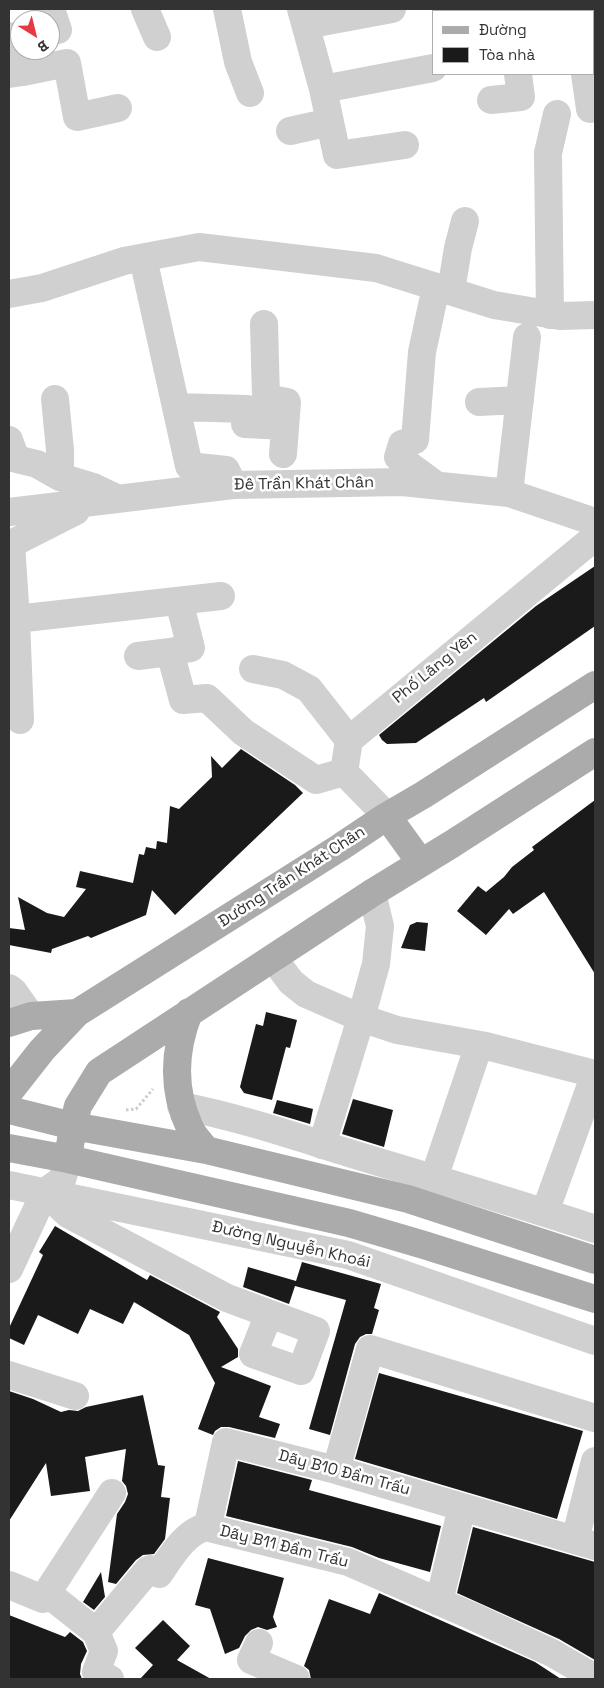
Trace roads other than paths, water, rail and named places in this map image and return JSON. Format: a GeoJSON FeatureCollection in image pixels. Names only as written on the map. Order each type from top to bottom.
{"type":"FeatureCollection","features":[{"type":"Feature","properties":{"kind":"main road","name":"Đường Trần Khát Chân"},"geometry":{"type":"LineString","coordinates":[[9,1092],[42,1050],[77,1013],[595,685]]}},
{"type":"Feature","properties":{"kind":"main road"},"geometry":{"type":"LineString","coordinates":[[57,1157],[73,1126],[78,1106],[98,1072],[372,893],[595,752]]}},
{"type":"Feature","properties":{"kind":"main road"},"geometry":{"type":"LineString","coordinates":[[387,816],[422,863]]}},
{"type":"Feature","properties":{"kind":"main road"},"geometry":{"type":"LineString","coordinates":[[189,1012],[179,1043],[176,1078],[181,1106],[190,1130],[206,1150]]}},
{"type":"Feature","properties":{"kind":"main road"},"geometry":{"type":"LineString","coordinates":[[20,1019],[77,1013]]}},
{"type":"Feature","properties":{"kind":"main road"},"geometry":{"type":"LineString","coordinates":[[9,1110],[73,1126],[206,1150],[408,1199],[595,1260]]}},
{"type":"Feature","properties":{"kind":"main road","name":"Đường Nguyễn Khoái"},"geometry":{"type":"LineString","coordinates":[[9,1148],[57,1157],[349,1223],[595,1299]]}},
{"type":"Feature","properties":{"kind":"street"},"geometry":{"type":"LineString","coordinates":[[145,9],[157,37]]}},
{"type":"Feature","properties":{"kind":"street"},"geometry":{"type":"LineString","coordinates":[[227,9],[238,62],[250,93]]}},
{"type":"Feature","properties":{"kind":"street"},"geometry":{"type":"LineString","coordinates":[[392,9],[303,17],[337,155],[405,144]]}},
{"type":"Feature","properties":{"kind":"street"},"geometry":{"type":"LineString","coordinates":[[9,36],[16,73],[67,62],[76,117],[118,108]]}},
{"type":"Feature","properties":{"kind":"street"},"geometry":{"type":"LineString","coordinates":[[322,89],[432,68]]}},
{"type":"Feature","properties":{"kind":"street"},"geometry":{"type":"LineString","coordinates":[[491,100],[521,97],[518,75]]}},
{"type":"Feature","properties":{"kind":"street"},"geometry":{"type":"LineString","coordinates":[[585,75],[590,109],[595,107]]}},
{"type":"Feature","properties":{"kind":"street"},"geometry":{"type":"LineString","coordinates":[[550,315],[548,153],[557,114]]}},
{"type":"Feature","properties":{"kind":"street"},"geometry":{"type":"LineString","coordinates":[[290,131],[330,122]]}},
{"type":"Feature","properties":{"kind":"street"},"geometry":{"type":"LineString","coordinates":[[436,485],[398,457],[402,444],[415,440],[422,352],[458,248],[465,221]]}},
{"type":"Feature","properties":{"kind":"street"},"geometry":{"type":"LineString","coordinates":[[9,294],[42,288],[124,261],[199,247],[376,268],[494,305],[560,316],[595,315]]}},
{"type":"Feature","properties":{"kind":"street"},"geometry":{"type":"LineString","coordinates":[[143,258],[189,466],[226,470],[233,485]]}},
{"type":"Feature","properties":{"kind":"street"},"geometry":{"type":"LineString","coordinates":[[264,324],[266,398],[287,402],[283,454]]}},
{"type":"Feature","properties":{"kind":"street"},"geometry":{"type":"LineString","coordinates":[[509,493],[527,337]]}},
{"type":"Feature","properties":{"kind":"street"},"geometry":{"type":"LineString","coordinates":[[55,399],[60,450],[60,477]]}},
{"type":"Feature","properties":{"kind":"street"},"geometry":{"type":"LineString","coordinates":[[478,402],[520,400]]}},
{"type":"Feature","properties":{"kind":"street"},"geometry":{"type":"LineString","coordinates":[[176,407],[246,409],[245,424],[285,426]]}},
{"type":"Feature","properties":{"kind":"street"},"geometry":{"type":"LineString","coordinates":[[9,440],[16,459],[37,464],[60,477],[93,487],[105,500],[11,544],[20,720]]}},
{"type":"Feature","properties":{"kind":"street","name":"Đê Trần Khát Chân"},"geometry":{"type":"LineString","coordinates":[[9,512],[233,485],[402,482],[509,493],[595,522]]}},
{"type":"Feature","properties":{"kind":"street","name":"Phố Lãng Yên"},"geometry":{"type":"LineString","coordinates":[[349,740],[595,537]]}},
{"type":"Feature","properties":{"kind":"street"},"geometry":{"type":"LineString","coordinates":[[16,618],[221,596]]}},
{"type":"Feature","properties":{"kind":"street"},"geometry":{"type":"LineString","coordinates":[[138,656],[190,648],[179,601]]}},
{"type":"Feature","properties":{"kind":"street"},"geometry":{"type":"LineString","coordinates":[[170,652],[183,700],[207,698],[243,732],[316,780],[344,772]]}},
{"type":"Feature","properties":{"kind":"street"},"geometry":{"type":"LineString","coordinates":[[253,668],[283,675],[309,689],[349,740],[344,772]]}},
{"type":"Feature","properties":{"kind":"street"},"geometry":{"type":"LineString","coordinates":[[344,772],[387,816]]}},
{"type":"Feature","properties":{"kind":"street"},"geometry":{"type":"LineString","coordinates":[[322,1144],[376,964],[380,926],[372,893]]}},
{"type":"Feature","properties":{"kind":"street"},"geometry":{"type":"LineString","coordinates":[[274,958],[291,982],[306,994],[361,1018],[397,1030],[479,1045],[595,1074],[545,1212]]}},
{"type":"Feature","properties":{"kind":"street"},"geometry":{"type":"LineString","coordinates":[[9,988],[14,992],[20,1019]]}},
{"type":"Feature","properties":{"kind":"street"},"geometry":{"type":"LineString","coordinates":[[434,1178],[479,1045]]}},
{"type":"Feature","properties":{"kind":"street"},"geometry":{"type":"LineString","coordinates":[[181,1106],[214,1112],[322,1144],[545,1212],[595,1230]]}},
{"type":"Feature","properties":{"kind":"street"},"geometry":{"type":"LineString","coordinates":[[9,1268],[45,1192],[62,1180],[57,1157]]}},
{"type":"Feature","properties":{"kind":"street","name":"Đường Nguyễn Khoái"},"geometry":{"type":"LineString","coordinates":[[9,1185],[348,1255],[595,1341]]}},
{"type":"Feature","properties":{"kind":"street"},"geometry":{"type":"LineString","coordinates":[[45,1192],[68,1214],[227,1298],[268,1314]]}},
{"type":"Feature","properties":{"kind":"street"},"geometry":{"type":"LineString","coordinates":[[336,1470],[370,1349],[595,1418]]}},
{"type":"Feature","properties":{"kind":"street"},"geometry":{"type":"LineString","coordinates":[[9,1375],[76,1396]]}},
{"type":"Feature","properties":{"kind":"street","name":"Dãy B10 Đầm Trấu"},"geometry":{"type":"LineString","coordinates":[[226,1442],[336,1470],[585,1543]]}},
{"type":"Feature","properties":{"kind":"street","name":"Dãy B11 Đầm Trấu"},"geometry":{"type":"LineString","coordinates":[[226,1442],[208,1527],[348,1562],[552,1653],[595,1676]]}},
{"type":"Feature","properties":{"kind":"street"},"geometry":{"type":"LineString","coordinates":[[585,1543],[595,1461]]}},
{"type":"Feature","properties":{"kind":"street"},"geometry":{"type":"LineString","coordinates":[[45,1596],[112,1493]]}},
{"type":"Feature","properties":{"kind":"street"},"geometry":{"type":"LineString","coordinates":[[439,1602],[462,1507]]}},
{"type":"Feature","properties":{"kind":"street"},"geometry":{"type":"LineString","coordinates":[[96,1632],[148,1570],[150,1569],[159,1574],[191,1534],[201,1528],[208,1527]]}},
{"type":"Feature","properties":{"kind":"street"},"geometry":{"type":"LineString","coordinates":[[9,1584],[45,1596],[96,1632],[104,1651],[96,1672],[110,1679]]}},
{"type":"Feature","properties":{"kind":"street"},"geometry":{"type":"LineString","coordinates":[[259,1643],[251,1660],[296,1679]]}}]}
